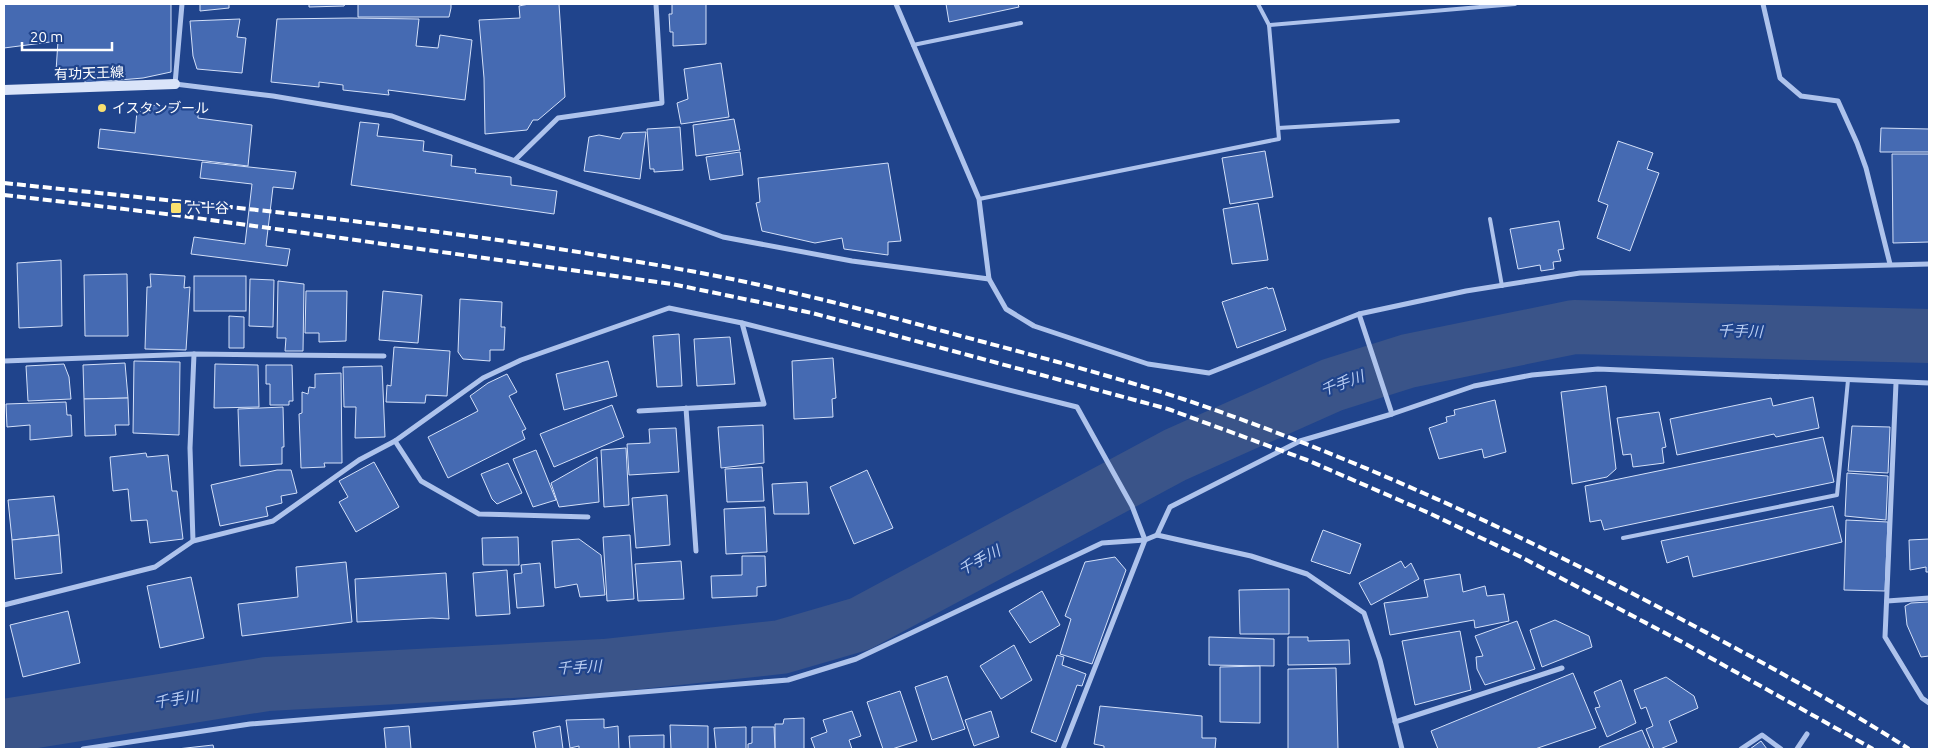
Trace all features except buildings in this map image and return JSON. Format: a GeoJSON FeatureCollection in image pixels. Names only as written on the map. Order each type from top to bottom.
{"type":"FeatureCollection","features":[{"type":"Feature","properties":{"kind":"main road","name":"有功天王線"},"geometry":{"type":"LineString","coordinates":[[4,90],[175,84]]}},
{"type":"Feature","properties":{"kind":"street"},"geometry":{"type":"LineString","coordinates":[[182,4],[175,84],[273,96],[392,116],[723,237],[852,261],[989,279]]}},
{"type":"Feature","properties":{"kind":"street"},"geometry":{"type":"LineString","coordinates":[[515,160],[558,118],[662,103],[656,4]]}},
{"type":"Feature","properties":{"kind":"street"},"geometry":{"type":"LineString","coordinates":[[896,4],[979,199],[989,279],[1006,308],[1034,326],[1148,364],[1210,373],[1359,314],[1466,291],[1580,273],[1929,264]]}},
{"type":"Feature","properties":{"kind":"street"},"geometry":{"type":"LineString","coordinates":[[1763,4],[1780,78],[1801,96],[1838,101],[1858,143],[1866,168],[1890,264]]}},
{"type":"Feature","properties":{"kind":"street"},"geometry":{"type":"LineString","coordinates":[[4,605],[155,567],[193,541],[273,521],[359,460],[395,441],[483,378],[530,357],[669,308],[742,324],[1077,407],[1132,506],[1145,540],[1062,749]]}},
{"type":"Feature","properties":{"kind":"street"},"geometry":{"type":"LineString","coordinates":[[1359,314],[1392,414]]}},
{"type":"Feature","properties":{"kind":"street"},"geometry":{"type":"LineString","coordinates":[[639,411],[764,404],[742,324]]}},
{"type":"Feature","properties":{"kind":"street"},"geometry":{"type":"LineString","coordinates":[[193,541],[190,448],[194,354]]}},
{"type":"Feature","properties":{"kind":"street"},"geometry":{"type":"LineString","coordinates":[[4,361],[194,354],[384,356]]}},
{"type":"Feature","properties":{"kind":"street"},"geometry":{"type":"LineString","coordinates":[[1157,535],[1170,507],[1300,441],[1392,414],[1474,386],[1532,376],[1598,369],[1929,383]]}},
{"type":"Feature","properties":{"kind":"street"},"geometry":{"type":"LineString","coordinates":[[1896,383],[1885,637],[1922,698],[1929,703]]}},
{"type":"Feature","properties":{"kind":"street"},"geometry":{"type":"LineString","coordinates":[[686,408],[696,551]]}},
{"type":"Feature","properties":{"kind":"street"},"geometry":{"type":"LineString","coordinates":[[395,441],[421,481],[479,514],[588,517]]}},
{"type":"Feature","properties":{"kind":"street"},"geometry":{"type":"LineString","coordinates":[[83,749],[250,724],[788,680],[856,659],[1102,543],[1145,540],[1157,535],[1251,556],[1307,574],[1364,613],[1380,660],[1402,749]]}},
{"type":"Feature","properties":{"kind":"street"},"geometry":{"type":"LineString","coordinates":[[1887,601],[1929,598]]}},
{"type":"Feature","properties":{"kind":"street"},"geometry":{"type":"LineString","coordinates":[[1395,722],[1562,668]]}},
{"type":"Feature","properties":{"kind":"street"},"geometry":{"type":"LineString","coordinates":[[1798,749],[1807,734]]}},
{"type":"Feature","properties":{"kind":"street"},"geometry":{"type":"LineString","coordinates":[[1741,749],[1762,735],[1781,749]]}},
{"type":"Feature","properties":{"kind":"lane"},"geometry":{"type":"LineString","coordinates":[[979,199],[1279,139],[1270,25],[1258,4]]}},
{"type":"Feature","properties":{"kind":"lane"},"geometry":{"type":"LineString","coordinates":[[1270,25],[1515,4]]}},
{"type":"Feature","properties":{"kind":"lane"},"geometry":{"type":"LineString","coordinates":[[913,45],[1021,23]]}},
{"type":"Feature","properties":{"kind":"lane"},"geometry":{"type":"LineString","coordinates":[[1278,128],[1398,121]]}},
{"type":"Feature","properties":{"kind":"lane"},"geometry":{"type":"LineString","coordinates":[[1490,219],[1502,286]]}},
{"type":"Feature","properties":{"kind":"lane"},"geometry":{"type":"LineString","coordinates":[[1623,538],[1837,495],[1848,380]]}},
{"type":"Feature","properties":{"kind":"waterway","name":"千手川"},"geometry":{"type":"LineString","coordinates":[[4,726],[267,684],[604,666],[781,647],[860,624],[1175,455],[1332,385],[1408,361],[1574,327],[1929,336]]}},
{"type":"Feature","properties":{"kind":"railway"},"geometry":{"type":"LineString","coordinates":[[4,183],[345,220],[515,242],[685,270],[752,283],[851,307],[1125,381],[1183,399],[1311,446],[1498,527],[1621,588],[1739,650],[1825,698],[1909,749]]}},
{"type":"Feature","properties":{"kind":"railway"},"geometry":{"type":"LineString","coordinates":[[4,195],[175,215],[672,284],[812,313],[1168,409],[1307,460],[1429,513],[1521,557],[1684,643],[1873,749]]}},
{"type":"Feature","properties":{"kind":"place","name":"イスタンブール"},"geometry":{"type":"Point","coordinates":[102,108]}},
{"type":"Feature","properties":{"kind":"place","name":"六十谷"},"geometry":{"type":"Point","coordinates":[176,208]}}]}
